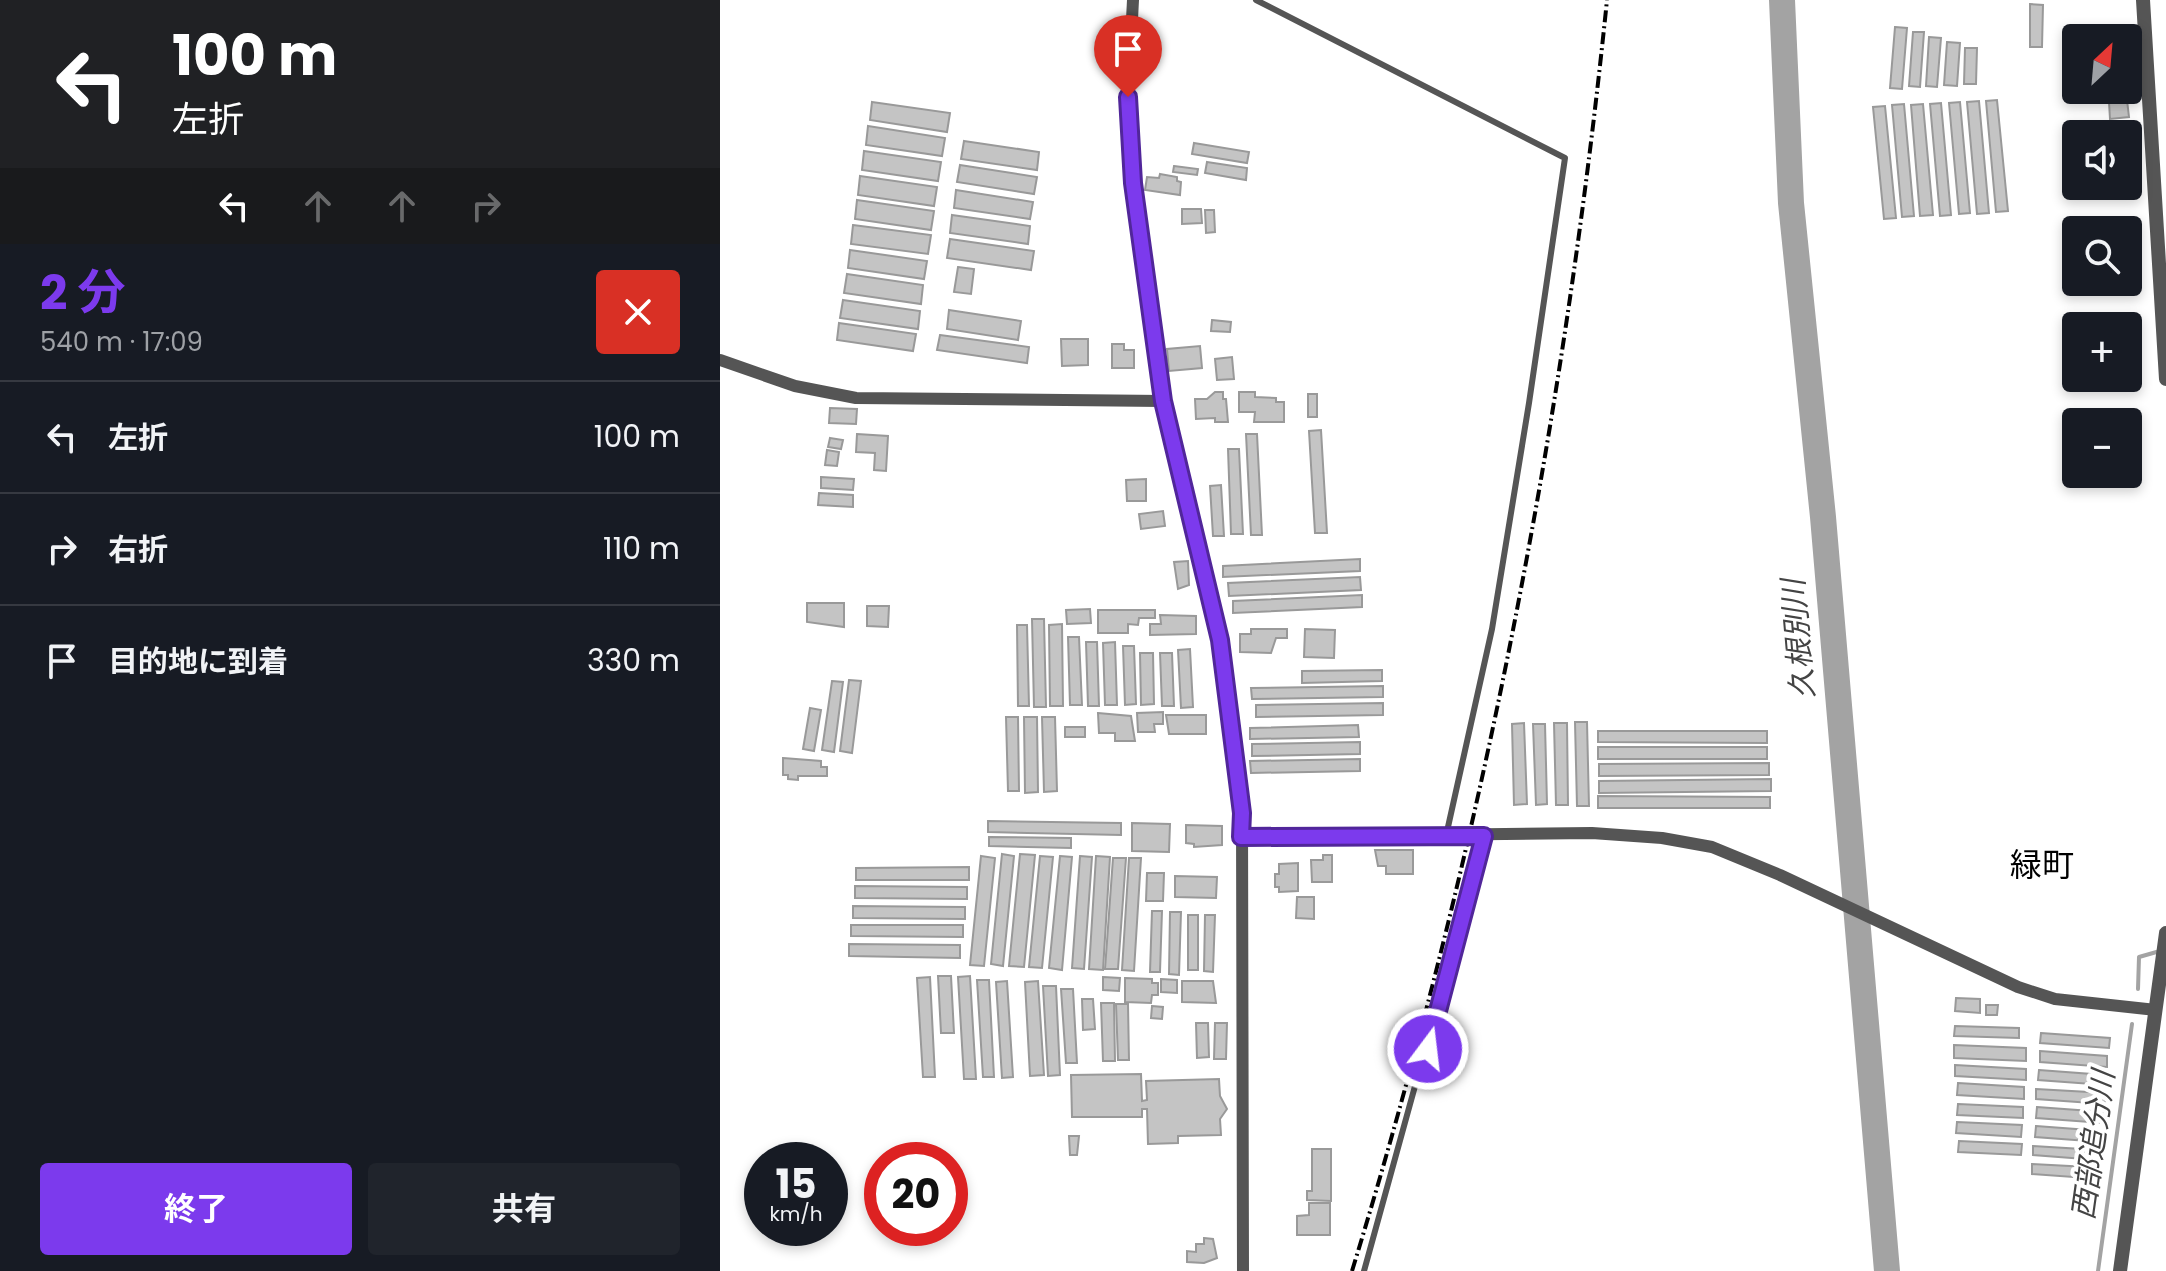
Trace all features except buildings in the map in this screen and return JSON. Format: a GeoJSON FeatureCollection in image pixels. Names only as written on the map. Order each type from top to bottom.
{"type":"FeatureCollection","features":[{"type":"Feature","properties":{"kind":"street"},"geometry":{"type":"LineString","coordinates":[[1133,0],[1128,97],[1133,183],[1163,401],[1220,640],[1242,813],[1243,1271]]}},
{"type":"Feature","properties":{"kind":"street"},"geometry":{"type":"LineString","coordinates":[[2143,0],[2166,379]]}},
{"type":"Feature","properties":{"kind":"street"},"geometry":{"type":"LineString","coordinates":[[720,360],[795,386],[856,398],[1163,401]]}},
{"type":"Feature","properties":{"kind":"street"},"geometry":{"type":"LineString","coordinates":[[1241,837],[1592,833],[1662,838],[1712,847],[1799,884],[2018,987],[2055,999],[2161,1010]]}},
{"type":"Feature","properties":{"kind":"street"},"geometry":{"type":"LineString","coordinates":[[2120,1271],[2161,1010],[2166,933]]}},
{"type":"Feature","properties":{"kind":"lane"},"geometry":{"type":"LineString","coordinates":[[1256,0],[1565,158],[1492,629],[1446,836]]}},
{"type":"Feature","properties":{"kind":"lane"},"geometry":{"type":"LineString","coordinates":[[1364,1271],[1484,836]]}},
{"type":"Feature","properties":{"kind":"waterway","name":"久根別川"},"geometry":{"type":"LineString","coordinates":[[1782,0],[1791,203],[1823,517],[1887,1271]]}},
{"type":"Feature","properties":{"kind":"waterway","name":"西部追分川"},"geometry":{"type":"LineString","coordinates":[[2138,989],[2139,957],[2160,951]]}},
{"type":"Feature","properties":{"kind":"waterway","name":"西部追分川"},"geometry":{"type":"LineString","coordinates":[[2098,1271],[2132,1024]]}},
{"type":"Feature","properties":{"kind":"railway"},"geometry":{"type":"LineString","coordinates":[[1352,1271],[1398,1115],[1439,959],[1511,642],[1566,322],[1589,161],[1607,0]]}},
{"type":"Feature","properties":{"kind":"district","name":"緑町"},"geometry":{"type":"Point","coordinates":[2042,864]}},
{"type":"Feature","properties":{"kind":"route"},"geometry":{"type":"LineString","coordinates":[[1128,97],[1133,183],[1163,401],[1220,640],[1242,813],[1241,837],[1484,836],[1428,1049]]}}]}
